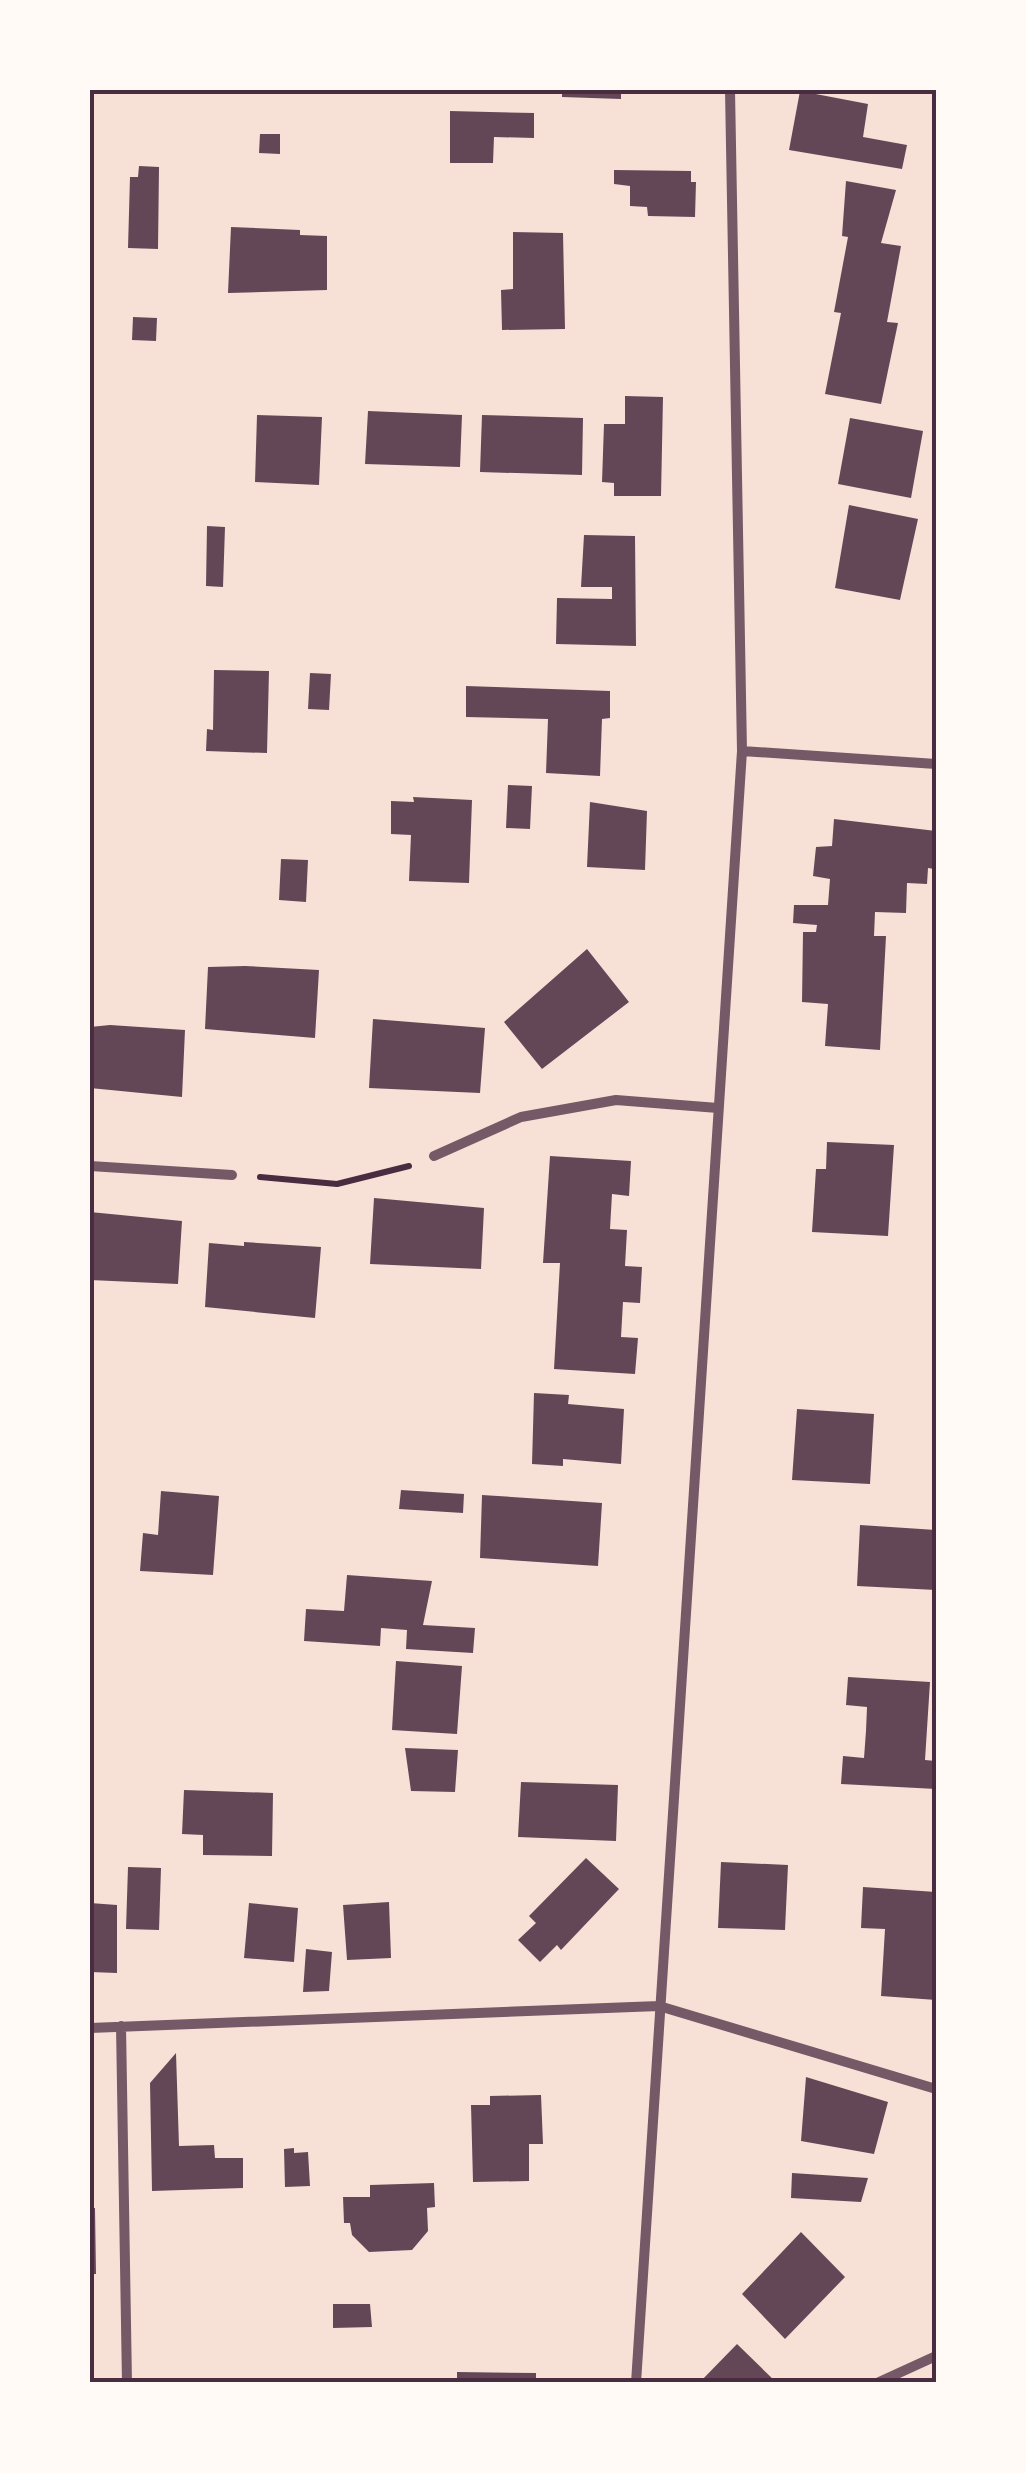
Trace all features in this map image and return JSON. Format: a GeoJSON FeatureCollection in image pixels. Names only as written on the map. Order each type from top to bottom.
{"type":"FeatureCollection","features":[{"type":"Feature","properties":{"kind":"street"},"geometry":{"type":"LineString","coordinates":[[636,2383],[742,751],[730,90]]}},
{"type":"Feature","properties":{"kind":"street"},"geometry":{"type":"LineString","coordinates":[[742,751],[936,764]]}},
{"type":"Feature","properties":{"kind":"street"},"geometry":{"type":"LineString","coordinates":[[434,1156],[521,1117],[616,1100],[718,1108]]}},
{"type":"Feature","properties":{"kind":"street"},"geometry":{"type":"LineString","coordinates":[[90,1166],[232,1175]]}},
{"type":"Feature","properties":{"kind":"street"},"geometry":{"type":"LineString","coordinates":[[90,2028],[659,2006],[936,2089]]}},
{"type":"Feature","properties":{"kind":"street"},"geometry":{"type":"LineString","coordinates":[[122,2026],[127,2383]]}},
{"type":"Feature","properties":{"kind":"street"},"geometry":{"type":"LineString","coordinates":[[877,2383],[936,2356]]}},
{"type":"Feature","properties":{"kind":"path"},"geometry":{"type":"LineString","coordinates":[[232,1175],[337,1184],[387,1174],[434,1156]]}},
{"type":"Feature","properties":{"kind":"building"},"geometry":{"type":"Polygon","coordinates":[[[562,90],[621,90],[621,99],[562,97],[562,90]]]}},
{"type":"Feature","properties":{"kind":"building"},"geometry":{"type":"Polygon","coordinates":[[[800,91],[868,104],[863,137],[907,145],[902,169],[789,150],[800,91]]]}},
{"type":"Feature","properties":{"kind":"building"},"geometry":{"type":"Polygon","coordinates":[[[450,111],[534,113],[534,138],[494,137],[493,163],[450,163],[450,111]]]}},
{"type":"Feature","properties":{"kind":"building"},"geometry":{"type":"Polygon","coordinates":[[[260,134],[280,134],[280,154],[259,153],[260,134]]]}},
{"type":"Feature","properties":{"kind":"building"},"geometry":{"type":"Polygon","coordinates":[[[139,166],[159,167],[158,249],[128,248],[130,177],[138,177],[139,166]]]}},
{"type":"Feature","properties":{"kind":"building"},"geometry":{"type":"Polygon","coordinates":[[[614,170],[691,171],[691,182],[696,182],[695,217],[648,216],[647,207],[630,206],[630,186],[614,184],[614,170]]]}},
{"type":"Feature","properties":{"kind":"building"},"geometry":{"type":"Polygon","coordinates":[[[846,181],[896,190],[881,243],[901,246],[887,322],[898,323],[881,404],[825,394],[841,313],[834,312],[848,237],[842,236],[846,181]]]}},
{"type":"Feature","properties":{"kind":"building"},"geometry":{"type":"Polygon","coordinates":[[[231,227],[300,230],[300,235],[327,236],[327,290],[228,293],[231,227]]]}},
{"type":"Feature","properties":{"kind":"building"},"geometry":{"type":"Polygon","coordinates":[[[513,232],[563,233],[565,329],[502,330],[501,290],[513,289],[513,232]]]}},
{"type":"Feature","properties":{"kind":"building"},"geometry":{"type":"Polygon","coordinates":[[[133,317],[157,318],[156,341],[132,340],[133,317]]]}},
{"type":"Feature","properties":{"kind":"building"},"geometry":{"type":"Polygon","coordinates":[[[625,396],[663,397],[661,496],[614,496],[614,483],[602,482],[604,424],[625,424],[625,396]]]}},
{"type":"Feature","properties":{"kind":"building"},"geometry":{"type":"Polygon","coordinates":[[[368,411],[462,415],[460,467],[365,464],[368,411]]]}},
{"type":"Feature","properties":{"kind":"building"},"geometry":{"type":"Polygon","coordinates":[[[257,415],[322,417],[319,485],[255,482],[257,415]]]}},
{"type":"Feature","properties":{"kind":"building"},"geometry":{"type":"Polygon","coordinates":[[[482,415],[583,418],[582,475],[480,472],[482,415]]]}},
{"type":"Feature","properties":{"kind":"building"},"geometry":{"type":"Polygon","coordinates":[[[850,418],[923,431],[911,498],[838,484],[850,418]]]}},
{"type":"Feature","properties":{"kind":"building"},"geometry":{"type":"Polygon","coordinates":[[[849,505],[918,519],[900,600],[835,588],[849,505]]]}},
{"type":"Feature","properties":{"kind":"building"},"geometry":{"type":"Polygon","coordinates":[[[207,526],[225,527],[223,587],[206,586],[207,526]]]}},
{"type":"Feature","properties":{"kind":"building"},"geometry":{"type":"Polygon","coordinates":[[[584,535],[635,536],[636,646],[556,644],[557,598],[612,599],[612,587],[581,587],[584,535]]]}},
{"type":"Feature","properties":{"kind":"building"},"geometry":{"type":"Polygon","coordinates":[[[214,670],[269,671],[267,753],[206,751],[207,729],[213,730],[214,670]]]}},
{"type":"Feature","properties":{"kind":"building"},"geometry":{"type":"Polygon","coordinates":[[[310,673],[331,674],[329,710],[308,709],[310,673]]]}},
{"type":"Feature","properties":{"kind":"building"},"geometry":{"type":"Polygon","coordinates":[[[466,686],[610,691],[610,718],[602,719],[600,776],[546,773],[548,719],[466,717],[466,686]]]}},
{"type":"Feature","properties":{"kind":"building"},"geometry":{"type":"Polygon","coordinates":[[[508,785],[532,786],[530,829],[506,828],[508,785]]]}},
{"type":"Feature","properties":{"kind":"building"},"geometry":{"type":"Polygon","coordinates":[[[413,797],[472,800],[469,883],[409,881],[411,835],[391,834],[391,801],[414,802],[413,797]]]}},
{"type":"Feature","properties":{"kind":"building"},"geometry":{"type":"Polygon","coordinates":[[[590,802],[647,811],[645,870],[587,867],[590,802]]]}},
{"type":"Feature","properties":{"kind":"building"},"geometry":{"type":"Polygon","coordinates":[[[834,819],[936,831],[934,869],[928,868],[927,884],[907,883],[906,913],[875,912],[874,936],[886,936],[880,1050],[825,1046],[828,1004],[802,1002],[803,932],[816,932],[817,925],[793,923],[794,905],[828,905],[830,879],[813,876],[816,847],[832,846],[834,819]]]}},
{"type":"Feature","properties":{"kind":"building"},"geometry":{"type":"Polygon","coordinates":[[[281,859],[308,860],[306,902],[279,900],[281,859]]]}},
{"type":"Feature","properties":{"kind":"building"},"geometry":{"type":"Polygon","coordinates":[[[587,949],[629,1002],[542,1069],[504,1022],[587,949]]]}},
{"type":"Feature","properties":{"kind":"building"},"geometry":{"type":"Polygon","coordinates":[[[208,967],[319,970],[315,1038],[205,1029],[208,967]]]}},
{"type":"Feature","properties":{"kind":"building"},"geometry":{"type":"Polygon","coordinates":[[[373,1019],[485,1028],[480,1093],[369,1088],[373,1019]]]}},
{"type":"Feature","properties":{"kind":"building"},"geometry":{"type":"Polygon","coordinates":[[[90,1027],[185,1030],[182,1097],[90,1088],[90,1027]]]}},
{"type":"Feature","properties":{"kind":"building"},"geometry":{"type":"Polygon","coordinates":[[[827,1142],[894,1145],[888,1236],[812,1232],[816,1169],[826,1169],[827,1142]]]}},
{"type":"Feature","properties":{"kind":"building"},"geometry":{"type":"Polygon","coordinates":[[[550,1156],[631,1161],[629,1196],[612,1194],[610,1229],[627,1230],[625,1266],[642,1267],[640,1303],[623,1302],[621,1337],[638,1338],[635,1374],[554,1369],[560,1263],[543,1263],[550,1156]]]}},
{"type":"Feature","properties":{"kind":"building"},"geometry":{"type":"Polygon","coordinates":[[[374,1198],[484,1208],[481,1269],[370,1264],[374,1198]]]}},
{"type":"Feature","properties":{"kind":"building"},"geometry":{"type":"Polygon","coordinates":[[[90,1212],[182,1221],[178,1284],[90,1280],[90,1212]]]}},
{"type":"Feature","properties":{"kind":"building"},"geometry":{"type":"Polygon","coordinates":[[[244,1242],[321,1247],[315,1318],[205,1307],[209,1243],[244,1246],[244,1242]]]}},
{"type":"Feature","properties":{"kind":"building"},"geometry":{"type":"Polygon","coordinates":[[[534,1393],[569,1395],[568,1404],[624,1409],[621,1464],[563,1459],[563,1466],[532,1464],[534,1393]]]}},
{"type":"Feature","properties":{"kind":"building"},"geometry":{"type":"Polygon","coordinates":[[[797,1409],[874,1414],[870,1484],[792,1480],[797,1409]]]}},
{"type":"Feature","properties":{"kind":"building"},"geometry":{"type":"Polygon","coordinates":[[[401,1490],[464,1494],[463,1513],[399,1509],[401,1490]]]}},
{"type":"Feature","properties":{"kind":"building"},"geometry":{"type":"Polygon","coordinates":[[[161,1491],[219,1496],[213,1575],[140,1571],[143,1533],[158,1535],[161,1491]]]}},
{"type":"Feature","properties":{"kind":"building"},"geometry":{"type":"Polygon","coordinates":[[[482,1495],[602,1503],[598,1566],[480,1558],[482,1495]]]}},
{"type":"Feature","properties":{"kind":"building"},"geometry":{"type":"Polygon","coordinates":[[[860,1525],[936,1530],[936,1590],[857,1586],[860,1525]]]}},
{"type":"Feature","properties":{"kind":"building"},"geometry":{"type":"Polygon","coordinates":[[[347,1575],[432,1581],[423,1625],[475,1628],[473,1653],[406,1649],[407,1630],[381,1628],[380,1646],[304,1641],[306,1609],[344,1611],[347,1575]]]}},
{"type":"Feature","properties":{"kind":"building"},"geometry":{"type":"Polygon","coordinates":[[[396,1661],[462,1666],[457,1734],[392,1730],[396,1661]]]}},
{"type":"Feature","properties":{"kind":"building"},"geometry":{"type":"Polygon","coordinates":[[[848,1677],[930,1682],[925,1760],[936,1761],[936,1789],[841,1784],[843,1756],[864,1758],[866,1731],[867,1707],[846,1705],[848,1677]]]}},
{"type":"Feature","properties":{"kind":"building"},"geometry":{"type":"Polygon","coordinates":[[[405,1748],[458,1750],[455,1792],[411,1791],[405,1748]]]}},
{"type":"Feature","properties":{"kind":"building"},"geometry":{"type":"Polygon","coordinates":[[[521,1782],[618,1785],[616,1841],[518,1837],[521,1782]]]}},
{"type":"Feature","properties":{"kind":"building"},"geometry":{"type":"Polygon","coordinates":[[[184,1790],[273,1793],[272,1856],[203,1855],[203,1835],[182,1834],[184,1790]]]}},
{"type":"Feature","properties":{"kind":"building"},"geometry":{"type":"Polygon","coordinates":[[[586,1858],[619,1889],[561,1950],[557,1945],[540,1962],[518,1940],[536,1923],[529,1916],[586,1858]]]}},
{"type":"Feature","properties":{"kind":"building"},"geometry":{"type":"Polygon","coordinates":[[[721,1862],[788,1865],[785,1930],[718,1928],[721,1862]]]}},
{"type":"Feature","properties":{"kind":"building"},"geometry":{"type":"Polygon","coordinates":[[[128,1867],[161,1868],[159,1930],[126,1929],[128,1867]]]}},
{"type":"Feature","properties":{"kind":"building"},"geometry":{"type":"Polygon","coordinates":[[[863,1887],[936,1892],[936,2000],[881,1996],[885,1929],[861,1928],[863,1887]]]}},
{"type":"Feature","properties":{"kind":"building"},"geometry":{"type":"Polygon","coordinates":[[[389,1902],[391,1958],[347,1960],[343,1905],[389,1902]]]}},
{"type":"Feature","properties":{"kind":"building"},"geometry":{"type":"Polygon","coordinates":[[[90,1903],[117,1905],[117,1973],[90,1972],[90,1903]]]}},
{"type":"Feature","properties":{"kind":"building"},"geometry":{"type":"Polygon","coordinates":[[[249,1903],[298,1908],[294,1962],[244,1958],[249,1903]]]}},
{"type":"Feature","properties":{"kind":"building"},"geometry":{"type":"Polygon","coordinates":[[[306,1949],[332,1952],[329,1991],[303,1992],[306,1949]]]}},
{"type":"Feature","properties":{"kind":"building"},"geometry":{"type":"Polygon","coordinates":[[[176,2053],[179,2146],[214,2145],[215,2158],[243,2158],[243,2188],[152,2191],[150,2083],[176,2053]]]}},
{"type":"Feature","properties":{"kind":"building"},"geometry":{"type":"Polygon","coordinates":[[[806,2077],[888,2102],[874,2154],[801,2141],[806,2077]]]}},
{"type":"Feature","properties":{"kind":"building"},"geometry":{"type":"Polygon","coordinates":[[[541,2095],[543,2144],[529,2144],[529,2181],[473,2182],[471,2105],[490,2105],[490,2096],[541,2095]]]}},
{"type":"Feature","properties":{"kind":"building"},"geometry":{"type":"Polygon","coordinates":[[[294,2148],[294,2153],[308,2152],[310,2186],[285,2187],[284,2149],[294,2148]]]}},
{"type":"Feature","properties":{"kind":"building"},"geometry":{"type":"Polygon","coordinates":[[[792,2173],[868,2178],[861,2202],[791,2198],[792,2173]]]}},
{"type":"Feature","properties":{"kind":"building"},"geometry":{"type":"Polygon","coordinates":[[[434,2183],[435,2207],[427,2208],[428,2231],[412,2250],[369,2252],[352,2235],[350,2223],[344,2223],[343,2197],[370,2197],[370,2185],[434,2183]]]}},
{"type":"Feature","properties":{"kind":"building"},"geometry":{"type":"Polygon","coordinates":[[[90,2208],[95,2208],[96,2274],[90,2274],[90,2208]]]}},
{"type":"Feature","properties":{"kind":"building"},"geometry":{"type":"Polygon","coordinates":[[[801,2232],[845,2277],[785,2339],[742,2294],[801,2232]]]}},
{"type":"Feature","properties":{"kind":"building"},"geometry":{"type":"Polygon","coordinates":[[[333,2304],[370,2304],[372,2327],[333,2328],[333,2304]]]}},
{"type":"Feature","properties":{"kind":"building"},"geometry":{"type":"Polygon","coordinates":[[[737,2344],[777,2383],[699,2383],[737,2344]]]}},
{"type":"Feature","properties":{"kind":"building"},"geometry":{"type":"Polygon","coordinates":[[[457,2372],[536,2373],[536,2383],[457,2383],[457,2372]]]}}]}
